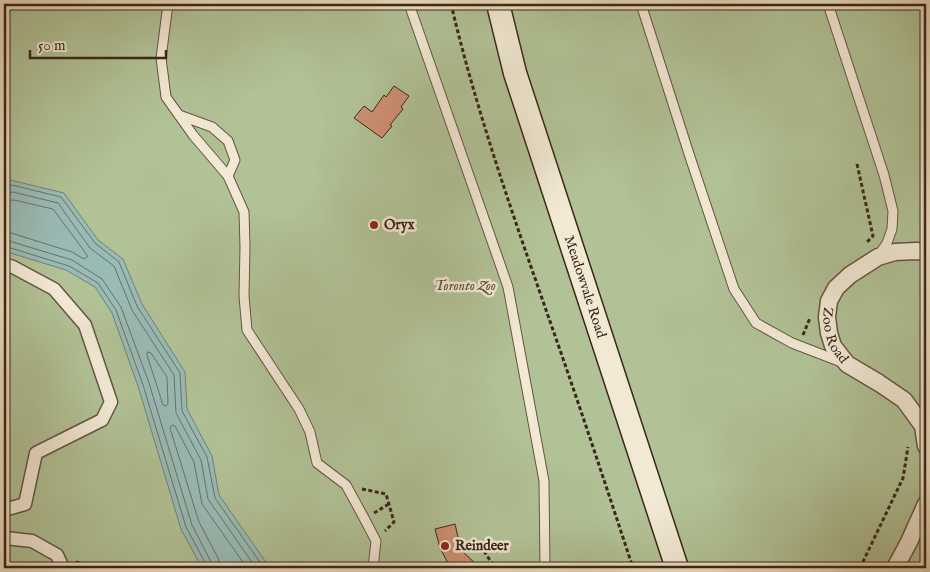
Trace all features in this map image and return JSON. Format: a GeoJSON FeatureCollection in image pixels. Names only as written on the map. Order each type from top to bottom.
{"type":"FeatureCollection","features":[{"type":"Feature","properties":{"kind":"main road","name":"Meadowvale Road"},"geometry":{"type":"LineString","coordinates":[[498,4],[515,73],[678,568]]}},
{"type":"Feature","properties":{"kind":"street","name":"Zoo Road"},"geometry":{"type":"LineString","coordinates":[[926,252],[895,252],[878,257],[850,275],[836,288],[829,301],[827,318],[828,333],[833,346],[847,364],[904,400],[923,426],[926,446]]}},
{"type":"Feature","properties":{"kind":"street"},"geometry":{"type":"LineString","coordinates":[[4,264],[13,266],[54,289],[85,325],[111,402],[102,420],[36,454],[25,504],[4,510]]}},
{"type":"Feature","properties":{"kind":"street"},"geometry":{"type":"LineString","coordinates":[[895,568],[926,504]]}},
{"type":"Feature","properties":{"kind":"street"},"geometry":{"type":"LineString","coordinates":[[4,537],[32,541],[57,554],[63,568]]}},
{"type":"Feature","properties":{"kind":"lane"},"geometry":{"type":"LineString","coordinates":[[168,4],[161,58],[166,97],[193,135],[228,176],[244,212],[244,296],[247,330],[299,409],[310,432],[317,464],[346,485],[376,541],[373,568]]}},
{"type":"Feature","properties":{"kind":"lane"},"geometry":{"type":"LineString","coordinates":[[409,4],[508,287],[544,481],[545,568]]}},
{"type":"Feature","properties":{"kind":"lane"},"geometry":{"type":"LineString","coordinates":[[641,4],[734,289],[756,323],[792,343],[847,364]]}},
{"type":"Feature","properties":{"kind":"lane"},"geometry":{"type":"LineString","coordinates":[[828,4],[884,176],[893,211],[892,230],[887,243],[878,257]]}},
{"type":"Feature","properties":{"kind":"lane"},"geometry":{"type":"LineString","coordinates":[[179,115],[212,127],[228,141],[235,160],[228,176]]}},
{"type":"Feature","properties":{"kind":"path"},"geometry":{"type":"LineString","coordinates":[[451,4],[464,58],[504,191],[633,568]]}},
{"type":"Feature","properties":{"kind":"path"},"geometry":{"type":"LineString","coordinates":[[346,485],[386,494],[394,522],[376,541]]}},
{"type":"Feature","properties":{"kind":"path"},"geometry":{"type":"LineString","coordinates":[[484,550],[495,568]]}},
{"type":"Feature","properties":{"kind":"green space","name":"Toronto Zoo"},"geometry":{"type":"Polygon","coordinates":[[[4,4],[926,4],[926,568],[4,568],[4,4]]]}},
{"type":"Feature","properties":{"kind":"water"},"geometry":{"type":"Polygon","coordinates":[[[10,180],[64,193],[98,240],[123,259],[142,304],[185,372],[187,409],[212,456],[219,495],[270,568],[202,568],[181,529],[138,386],[112,313],[95,287],[66,270],[4,251],[4,184],[10,180]]]}},
{"type":"Feature","properties":{"kind":"building"},"geometry":{"type":"Polygon","coordinates":[[[394,86],[409,96],[401,107],[403,109],[382,138],[354,118],[364,106],[372,112],[384,95],[386,97],[394,86]]]}},
{"type":"Feature","properties":{"kind":"building","name":"Reindeer"},"geometry":{"type":"Polygon","coordinates":[[[455,524],[461,550],[480,568],[452,568],[449,565],[440,548],[435,529],[455,524]]]}},
{"type":"Feature","properties":{"kind":"place","name":"Oryx"},"geometry":{"type":"Point","coordinates":[374,225]}},
{"type":"Feature","properties":{"kind":"place","name":"Reindeer"},"geometry":{"type":"Point","coordinates":[445,546]}}]}
